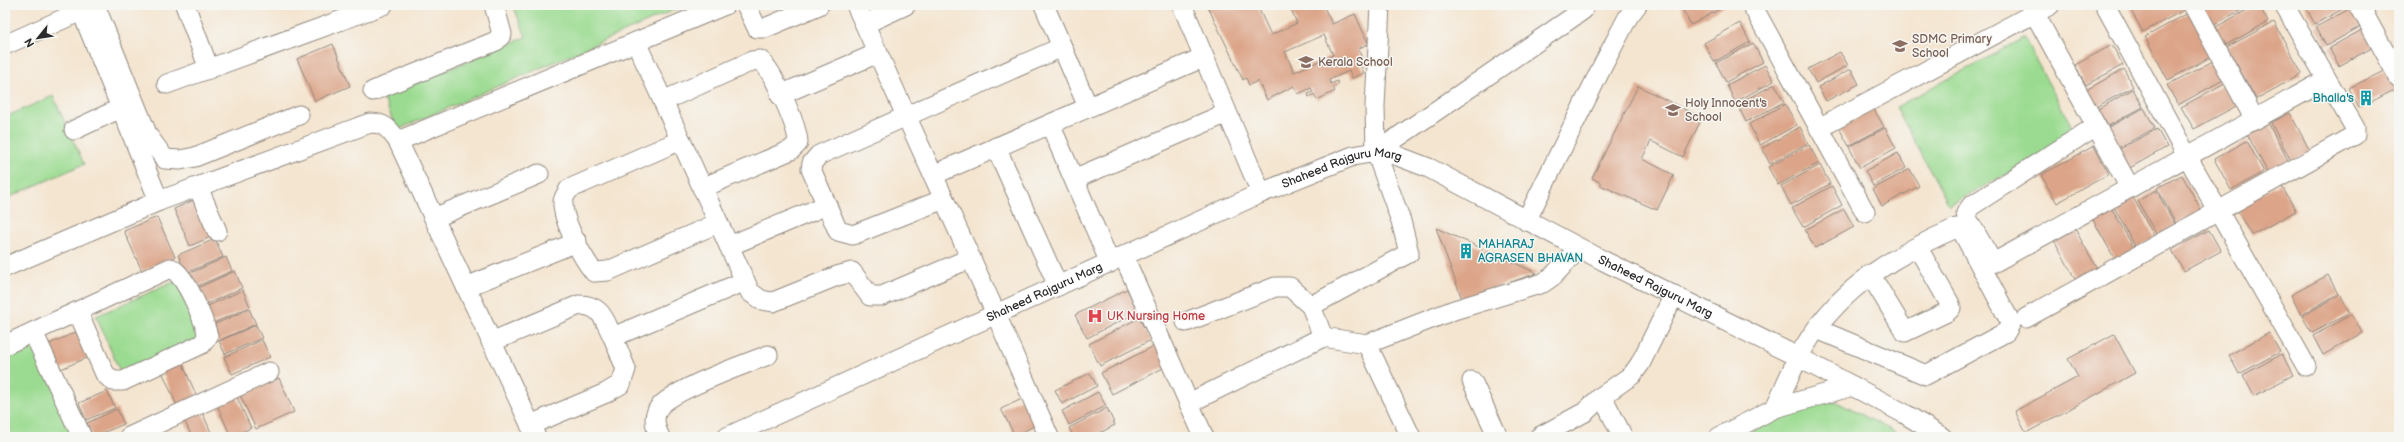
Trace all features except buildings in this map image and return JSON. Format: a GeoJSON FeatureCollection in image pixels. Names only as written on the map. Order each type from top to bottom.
{"type":"FeatureCollection","features":[{"type":"Feature","properties":{"kind":"street"},"geometry":{"type":"LineString","coordinates":[[185,5],[209,69]]}},
{"type":"Feature","properties":{"kind":"street"},"geometry":{"type":"LineString","coordinates":[[167,84],[383,5]]}},
{"type":"Feature","properties":{"kind":"street"},"geometry":{"type":"LineString","coordinates":[[373,91],[496,41],[502,34],[494,5]]}},
{"type":"Feature","properties":{"kind":"street"},"geometry":{"type":"LineString","coordinates":[[398,141],[725,5]]}},
{"type":"Feature","properties":{"kind":"street"},"geometry":{"type":"LineString","coordinates":[[746,5],[757,28],[765,28],[820,5]]}},
{"type":"Feature","properties":{"kind":"street"},"geometry":{"type":"LineString","coordinates":[[856,5],[971,258],[1049,437]]}},
{"type":"Feature","properties":{"kind":"street"},"geometry":{"type":"LineString","coordinates":[[865,24],[906,5]]}},
{"type":"Feature","properties":{"kind":"street"},"geometry":{"type":"LineString","coordinates":[[1182,5],[1261,193]]}},
{"type":"Feature","properties":{"kind":"street"},"geometry":{"type":"LineString","coordinates":[[1310,306],[1409,253],[1400,221],[1376,152],[1375,106],[1380,5]]}},
{"type":"Feature","properties":{"kind":"street"},"geometry":{"type":"LineString","coordinates":[[1526,221],[1603,65],[1628,17],[1637,5]]}},
{"type":"Feature","properties":{"kind":"street"},"geometry":{"type":"LineString","coordinates":[[1752,5],[1865,212]]}},
{"type":"Feature","properties":{"kind":"street"},"geometry":{"type":"LineString","coordinates":[[2106,5],[2188,156],[2306,366]]}},
{"type":"Feature","properties":{"kind":"street"},"geometry":{"type":"LineString","coordinates":[[2193,5],[2254,120]]}},
{"type":"Feature","properties":{"kind":"street"},"geometry":{"type":"LineString","coordinates":[[2026,318],[2355,135],[2355,128],[2284,5]]}},
{"type":"Feature","properties":{"kind":"street"},"geometry":{"type":"LineString","coordinates":[[2359,5],[2399,78]]}},
{"type":"Feature","properties":{"kind":"street"},"geometry":{"type":"LineString","coordinates":[[1047,6],[1062,47],[1088,107]]}},
{"type":"Feature","properties":{"kind":"street"},"geometry":{"type":"LineString","coordinates":[[5,45],[85,7]]}},
{"type":"Feature","properties":{"kind":"street"},"geometry":{"type":"LineString","coordinates":[[85,7],[121,108],[159,201]]}},
{"type":"Feature","properties":{"kind":"street"},"geometry":{"type":"LineString","coordinates":[[85,7],[148,136],[164,159],[180,160],[195,157],[299,116]]}},
{"type":"Feature","properties":{"kind":"street"},"geometry":{"type":"LineString","coordinates":[[1820,128],[2038,8],[2096,126],[2130,188]]}},
{"type":"Feature","properties":{"kind":"street"},"geometry":{"type":"LineString","coordinates":[[1376,152],[1583,10]]}},
{"type":"Feature","properties":{"kind":"street"},"geometry":{"type":"LineString","coordinates":[[636,42],[750,292],[761,300],[773,302],[837,276],[852,272],[870,296],[882,296],[971,258]]}},
{"type":"Feature","properties":{"kind":"street"},"geometry":{"type":"LineString","coordinates":[[944,199],[853,236],[838,231],[811,169],[812,163],[819,155],[1062,47]]}},
{"type":"Feature","properties":{"kind":"street"},"geometry":{"type":"LineString","coordinates":[[780,95],[878,53]]}},
{"type":"Feature","properties":{"kind":"street"},"geometry":{"type":"LineString","coordinates":[[933,174],[1204,57]]}},
{"type":"Feature","properties":{"kind":"street"},"geometry":{"type":"LineString","coordinates":[[663,101],[752,61],[760,60],[766,64],[798,135],[798,143],[791,150],[702,188]]}},
{"type":"Feature","properties":{"kind":"street"},"geometry":{"type":"LineString","coordinates":[[2096,126],[1971,206],[1966,213],[1967,218],[1990,258],[1995,262],[2326,80]]}},
{"type":"Feature","properties":{"kind":"street"},"geometry":{"type":"LineString","coordinates":[[74,130],[121,108]]}},
{"type":"Feature","properties":{"kind":"street"},"geometry":{"type":"LineString","coordinates":[[1074,179],[1227,113]]}},
{"type":"Feature","properties":{"kind":"street"},"geometry":{"type":"LineString","coordinates":[[5,268],[159,201],[370,123],[382,123],[389,128],[398,141],[491,342],[533,431],[621,384],[626,369],[613,337],[598,310],[590,305],[579,305],[491,342]]}},
{"type":"Feature","properties":{"kind":"street"},"geometry":{"type":"LineString","coordinates":[[1050,124],[1074,179],[1117,260],[1189,403],[1204,437]]}},
{"type":"Feature","properties":{"kind":"street"},"geometry":{"type":"LineString","coordinates":[[680,140],[569,189],[563,200],[563,210],[585,262],[594,272],[608,271],[718,223]]}},
{"type":"Feature","properties":{"kind":"street"},"geometry":{"type":"LineString","coordinates":[[996,147],[1058,286]]}},
{"type":"Feature","properties":{"kind":"street","name":"Shaheed Rajguru Marg"},"geometry":{"type":"LineString","coordinates":[[728,437],[1261,193],[1353,156],[1376,152],[1395,155],[1429,168],[1526,221],[1798,357],[1853,386],[1942,437]]}},
{"type":"Feature","properties":{"kind":"street"},"geometry":{"type":"LineString","coordinates":[[434,218],[539,174]]}},
{"type":"Feature","properties":{"kind":"street"},"geometry":{"type":"LineString","coordinates":[[198,187],[217,231]]}},
{"type":"Feature","properties":{"kind":"street"},"geometry":{"type":"LineString","coordinates":[[729,246],[827,205]]}},
{"type":"Feature","properties":{"kind":"street"},"geometry":{"type":"LineString","coordinates":[[1775,408],[1798,357],[1817,329],[1835,305],[1870,274],[1956,228],[1962,231],[2011,323],[2006,332],[1926,375],[1817,329]]}},
{"type":"Feature","properties":{"kind":"street"},"geometry":{"type":"LineString","coordinates":[[466,287],[576,242]]}},
{"type":"Feature","properties":{"kind":"street"},"geometry":{"type":"LineString","coordinates":[[1189,403],[1323,337],[1367,344],[1454,310],[1543,283],[1554,276],[1579,248]]}},
{"type":"Feature","properties":{"kind":"street"},"geometry":{"type":"LineString","coordinates":[[1870,274],[1905,332],[1947,312],[1951,308],[1950,304],[1918,248]]}},
{"type":"Feature","properties":{"kind":"street"},"geometry":{"type":"LineString","coordinates":[[5,345],[170,268],[175,270],[182,279],[208,336],[202,344],[123,381],[113,380],[105,374],[78,312]]}},
{"type":"Feature","properties":{"kind":"street"},"geometry":{"type":"LineString","coordinates":[[613,337],[745,281]]}},
{"type":"Feature","properties":{"kind":"street"},"geometry":{"type":"LineString","coordinates":[[1186,322],[1275,287],[1290,287],[1310,306],[1323,337]]}},
{"type":"Feature","properties":{"kind":"street"},"geometry":{"type":"LineString","coordinates":[[1539,437],[1585,412],[1602,396],[1632,376],[1640,364],[1674,295]]}},
{"type":"Feature","properties":{"kind":"street"},"geometry":{"type":"LineString","coordinates":[[33,332],[82,437]]}},
{"type":"Feature","properties":{"kind":"street"},"geometry":{"type":"LineString","coordinates":[[1367,344],[1411,437]]}},
{"type":"Feature","properties":{"kind":"street"},"geometry":{"type":"LineString","coordinates":[[660,437],[655,427],[657,410],[670,396],[768,355]]}},
{"type":"Feature","properties":{"kind":"street"},"geometry":{"type":"LineString","coordinates":[[129,437],[269,372]]}},
{"type":"Feature","properties":{"kind":"street"},"geometry":{"type":"LineString","coordinates":[[1472,381],[1498,437]]}},
{"type":"Feature","properties":{"kind":"street"},"geometry":{"type":"LineString","coordinates":[[1719,437],[1775,408],[1853,386]]}},
{"type":"Feature","properties":{"kind":"street"},"geometry":{"type":"LineString","coordinates":[[1602,396],[1623,437]]}},
{"type":"Feature","properties":{"kind":"green space"},"geometry":{"type":"Polygon","coordinates":[[[513,5],[686,5],[397,130],[383,97],[526,37],[513,5]]]}},
{"type":"Feature","properties":{"kind":"green space"},"geometry":{"type":"Polygon","coordinates":[[[2024,38],[2077,136],[1949,205],[1896,107],[2024,38]]]}},
{"type":"Feature","properties":{"kind":"green space"},"geometry":{"type":"Polygon","coordinates":[[[53,96],[84,164],[5,199],[5,117],[53,96]]]}},
{"type":"Feature","properties":{"kind":"green space"},"geometry":{"type":"Polygon","coordinates":[[[178,280],[203,338],[121,374],[96,316],[178,280]]]}},
{"type":"Feature","properties":{"kind":"green space"},"geometry":{"type":"Polygon","coordinates":[[[34,344],[75,437],[13,437],[5,419],[5,357],[34,344]]]}},
{"type":"Feature","properties":{"kind":"green space"},"geometry":{"type":"Polygon","coordinates":[[[1823,395],[1905,437],[1740,437],[1823,395]]]}},
{"type":"Feature","properties":{"kind":"place","name":"SDMC Primary School"},"geometry":{"type":"Point","coordinates":[1900,46]}},
{"type":"Feature","properties":{"kind":"place","name":"Kerala School"},"geometry":{"type":"Point","coordinates":[1306,62]}},
{"type":"Feature","properties":{"kind":"place","name":"Bhalla's"},"geometry":{"type":"Point","coordinates":[2366,98]}},
{"type":"Feature","properties":{"kind":"place","name":"Holy Innocent's School"},"geometry":{"type":"Point","coordinates":[1673,110]}},
{"type":"Feature","properties":{"kind":"place","name":"MAHARAJ AGRASEN BHAVAN"},"geometry":{"type":"Point","coordinates":[1466,251]}},
{"type":"Feature","properties":{"kind":"place","name":"UK Nursing Home"},"geometry":{"type":"Point","coordinates":[1095,316]}}]}
